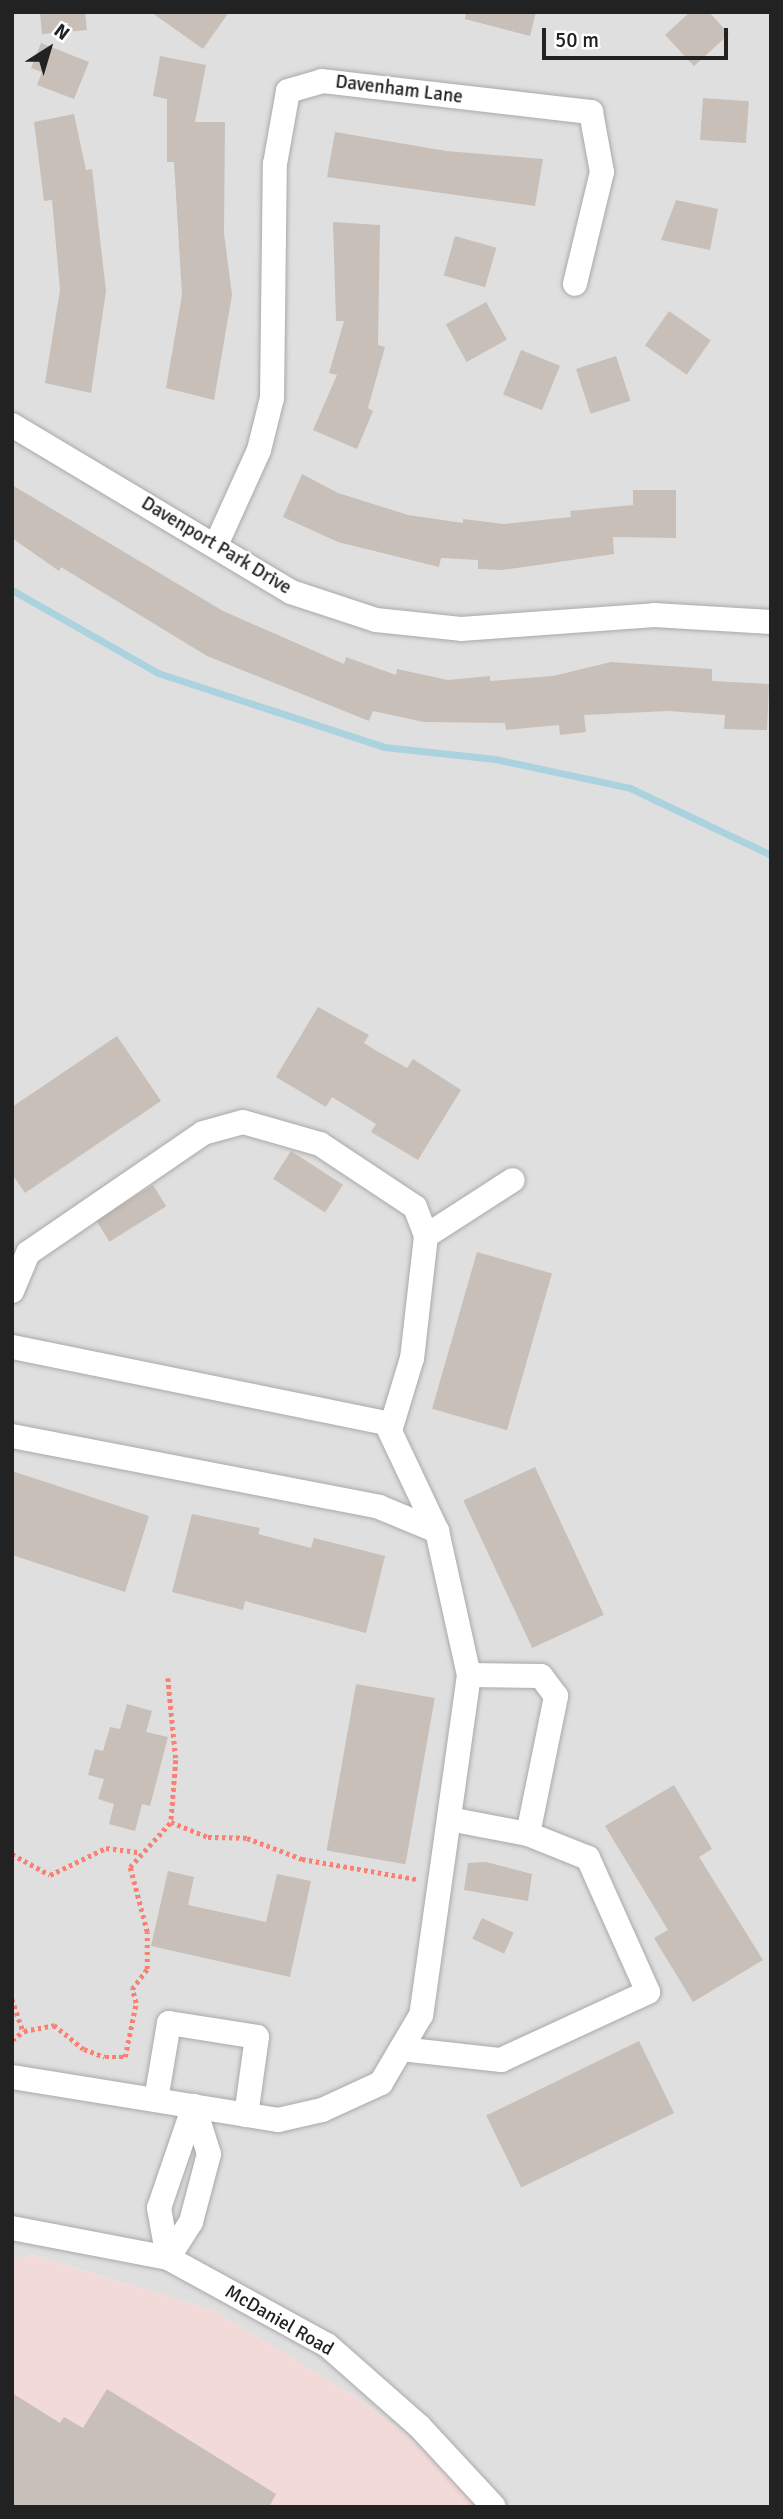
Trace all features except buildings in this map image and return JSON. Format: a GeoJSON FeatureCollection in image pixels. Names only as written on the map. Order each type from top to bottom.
{"type":"FeatureCollection","features":[{"type":"Feature","properties":{"kind":"street","name":"Davenham Lane"},"geometry":{"type":"LineString","coordinates":[[216,545],[259,450],[272,398],[275,164],[288,91],[322,81],[591,112],[602,172],[575,284]]}},
{"type":"Feature","properties":{"kind":"street","name":"Davenport Park Drive"},"geometry":{"type":"LineString","coordinates":[[12,425],[291,592],[376,620],[461,629],[654,615],[771,622]]}},
{"type":"Feature","properties":{"kind":"street"},"geometry":{"type":"LineString","coordinates":[[12,1291],[20,1248],[203,1133],[243,1122],[320,1144],[415,1207],[426,1236],[412,1358],[390,1431]]}},
{"type":"Feature","properties":{"kind":"street"},"geometry":{"type":"LineString","coordinates":[[426,1236],[513,1180]]}},
{"type":"Feature","properties":{"kind":"street"},"geometry":{"type":"LineString","coordinates":[[12,1347],[386,1423],[437,1531],[469,1675],[421,2015],[381,2083],[322,2110],[278,2120],[12,2077]]}},
{"type":"Feature","properties":{"kind":"street"},"geometry":{"type":"LineString","coordinates":[[12,1436],[379,1507],[437,1531]]}},
{"type":"Feature","properties":{"kind":"street"},"geometry":{"type":"LineString","coordinates":[[469,1675],[541,1676],[556,1696],[528,1834]]}},
{"type":"Feature","properties":{"kind":"street"},"geometry":{"type":"LineString","coordinates":[[401,2049],[501,2060],[648,1992],[588,1858],[528,1834],[449,1819]]}},
{"type":"Feature","properties":{"kind":"street"},"geometry":{"type":"LineString","coordinates":[[156,2100],[169,2023],[257,2037],[246,2115]]}},
{"type":"Feature","properties":{"kind":"street"},"geometry":{"type":"LineString","coordinates":[[168,2258],[191,2222],[209,2154],[194,2106]]}},
{"type":"Feature","properties":{"kind":"street"},"geometry":{"type":"LineString","coordinates":[[168,2258],[159,2208],[194,2106]]}},
{"type":"Feature","properties":{"kind":"street","name":"McDaniel Road"},"geometry":{"type":"LineString","coordinates":[[12,2228],[168,2258],[327,2345],[419,2426],[490,2505]]}},
{"type":"Feature","properties":{"kind":"path"},"geometry":{"type":"LineString","coordinates":[[12,2040],[23,2031],[54,2025],[83,2049],[105,2057],[119,2058],[128,2052],[136,2003],[132,1989],[147,1969],[147,1932],[129,1877],[138,1852],[171,1822],[176,1760],[168,1678]]}},
{"type":"Feature","properties":{"kind":"path"},"geometry":{"type":"LineString","coordinates":[[171,1822],[208,1837],[247,1838],[338,1867],[440,1882]]}},
{"type":"Feature","properties":{"kind":"path"},"geometry":{"type":"LineString","coordinates":[[12,1854],[50,1875],[106,1848],[138,1852]]}},
{"type":"Feature","properties":{"kind":"path"},"geometry":{"type":"LineString","coordinates":[[12,1999],[23,2031]]}},
{"type":"Feature","properties":{"kind":"shaded area"},"geometry":{"type":"Polygon","coordinates":[[[12,12],[771,12],[771,2507],[497,2507],[367,2404],[215,2311],[34,2255],[12,2259],[12,12]]]}},
{"type":"Feature","properties":{"kind":"shaded area"},"geometry":{"type":"Polygon","coordinates":[[[33,2255],[215,2311],[367,2404],[497,2507],[12,2507],[12,2259],[33,2255]]]}},
{"type":"Feature","properties":{"kind":"waterway"},"geometry":{"type":"LineString","coordinates":[[12,590],[158,673],[384,747],[495,759],[630,788],[771,855]]}}]}
